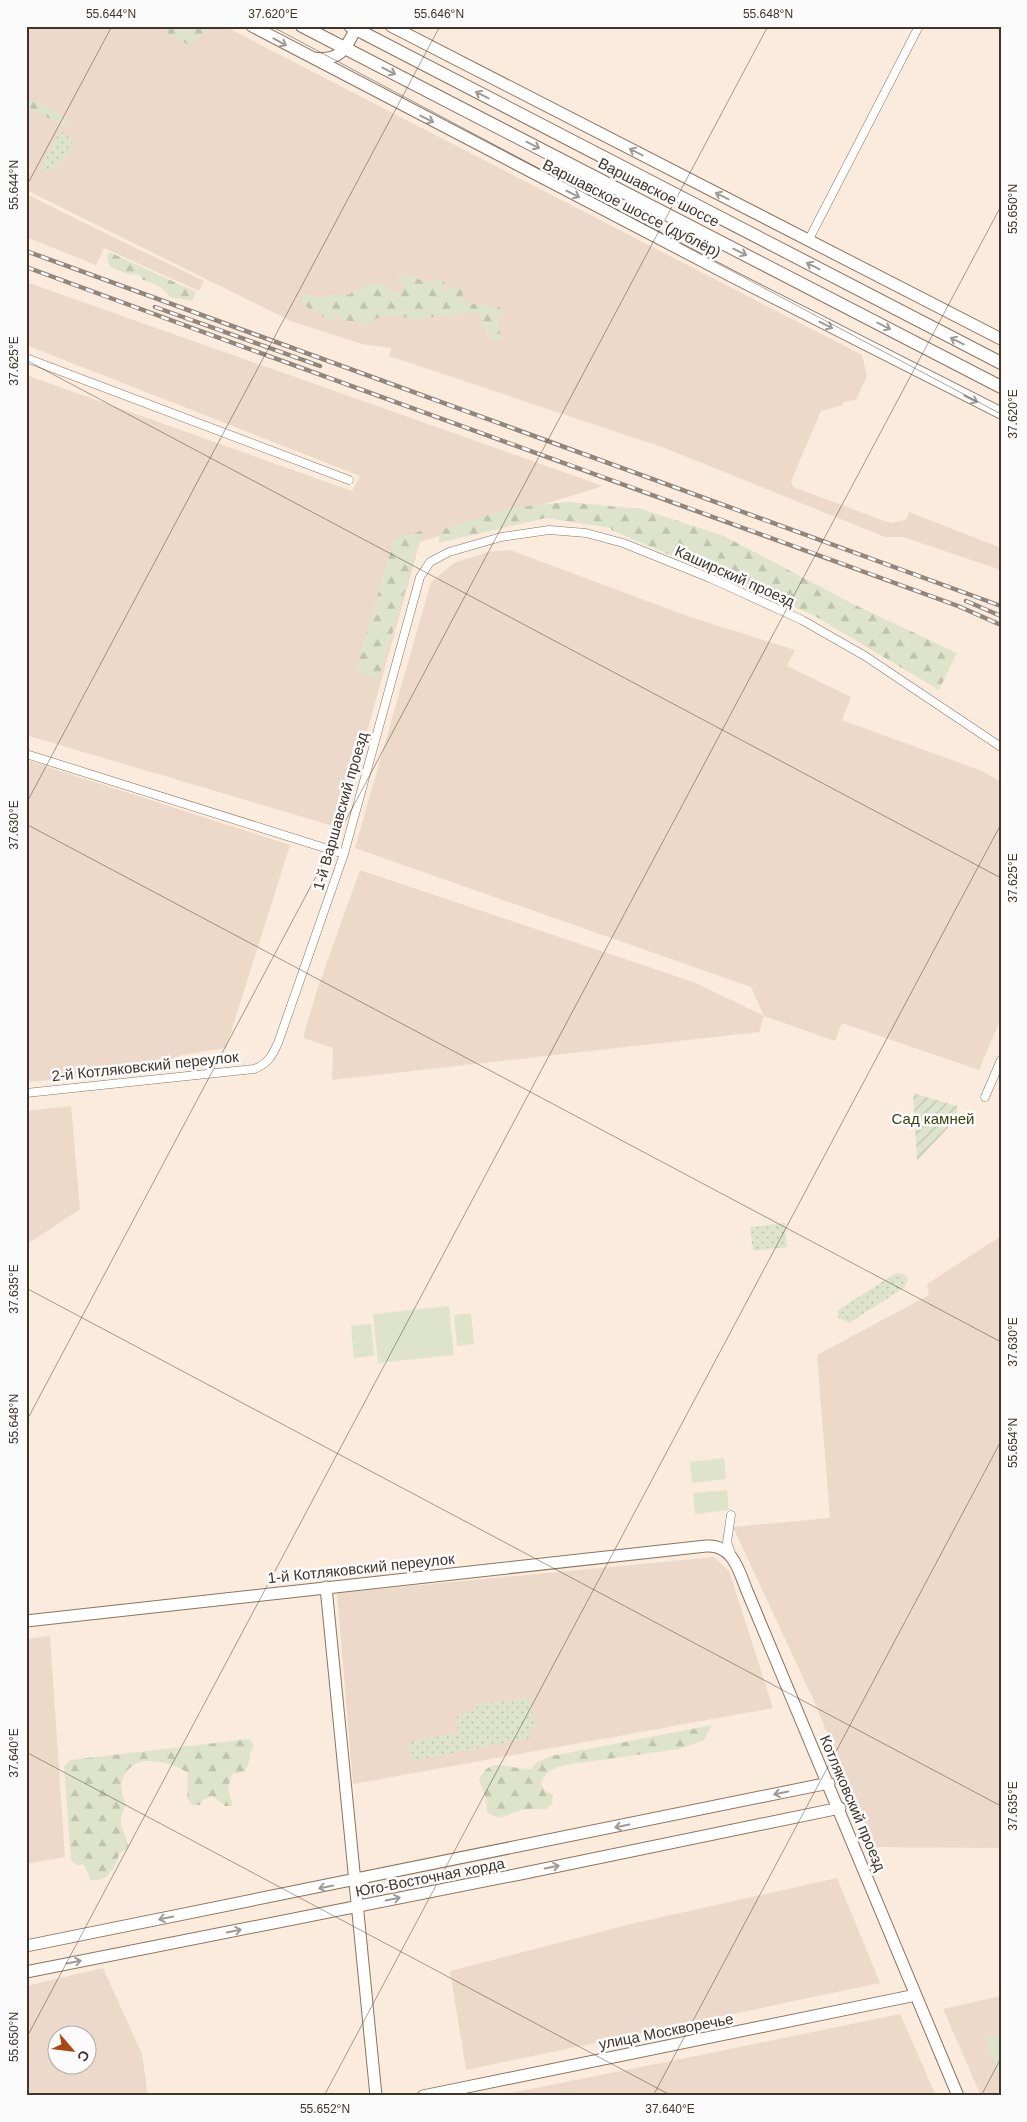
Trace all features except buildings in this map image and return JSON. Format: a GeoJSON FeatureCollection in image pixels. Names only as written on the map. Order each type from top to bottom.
{"type":"FeatureCollection","features":[{"type":"Feature","properties":{"kind":"main road","name":"Варшавское шоссе"},"geometry":{"type":"LineString","coordinates":[[302,26],[1001,386]]}},
{"type":"Feature","properties":{"kind":"main road","name":"Варшавское шоссе"},"geometry":{"type":"LineString","coordinates":[[354,27],[1001,363]]}},
{"type":"Feature","properties":{"kind":"street","name":"Варшавское шоссе (дублёр)"},"geometry":{"type":"LineString","coordinates":[[252,26],[309,58],[1001,413]]}},
{"type":"Feature","properties":{"kind":"street"},"geometry":{"type":"LineString","coordinates":[[391,26],[1001,339]]}},
{"type":"Feature","properties":{"kind":"street"},"geometry":{"type":"LineString","coordinates":[[808,240],[919,26]]}},
{"type":"Feature","properties":{"kind":"street"},"geometry":{"type":"LineString","coordinates":[[309,58],[331,58],[340,54],[346,48],[354,27]]}},
{"type":"Feature","properties":{"kind":"street"},"geometry":{"type":"LineString","coordinates":[[26,358],[349,480]]}},
{"type":"Feature","properties":{"kind":"street","name":"Каширский проезд"},"geometry":{"type":"LineString","coordinates":[[430,562],[449,552],[501,537],[549,530],[586,533],[623,543],[710,578],[802,620],[865,656],[1001,748]]}},
{"type":"Feature","properties":{"kind":"street","name":"1-й Варшавский проезд"},"geometry":{"type":"LineString","coordinates":[[265,1065],[278,1043],[344,854],[420,577],[430,562]]}},
{"type":"Feature","properties":{"kind":"street"},"geometry":{"type":"LineString","coordinates":[[26,754],[344,854]]}},
{"type":"Feature","properties":{"kind":"street"},"geometry":{"type":"LineString","coordinates":[[985,1097],[1001,1060]]}},
{"type":"Feature","properties":{"kind":"street","name":"2-й Котляковский переулок"},"geometry":{"type":"LineString","coordinates":[[26,1093],[254,1069],[265,1065]]}},
{"type":"Feature","properties":{"kind":"street"},"geometry":{"type":"LineString","coordinates":[[731,1514],[728,1542],[734,1560]]}},
{"type":"Feature","properties":{"kind":"street"},"geometry":{"type":"LineString","coordinates":[[714,1545],[728,1532]]}},
{"type":"Feature","properties":{"kind":"street","name":"1-й Котляковский переулок"},"geometry":{"type":"LineString","coordinates":[[26,1621],[714,1545]]}},
{"type":"Feature","properties":{"kind":"street","name":"Котляковский проезд"},"geometry":{"type":"LineString","coordinates":[[714,1545],[729,1553],[734,1560],[840,1808],[958,2096]]}},
{"type":"Feature","properties":{"kind":"street"},"geometry":{"type":"LineString","coordinates":[[326,1587],[376,2096]]}},
{"type":"Feature","properties":{"kind":"street","name":"Юго-Восточная хорда"},"geometry":{"type":"LineString","coordinates":[[26,1946],[354,1881],[829,1783]]}},
{"type":"Feature","properties":{"kind":"street","name":"Юго-Восточная хорда"},"geometry":{"type":"LineString","coordinates":[[26,1972],[840,1808]]}},
{"type":"Feature","properties":{"kind":"street","name":"улица Москворечье"},"geometry":{"type":"LineString","coordinates":[[422,2096],[916,1995]]}},
{"type":"Feature","properties":{"kind":"shaded area"},"geometry":{"type":"Polygon","coordinates":[[[26,26],[224,26],[862,355],[867,376],[856,400],[843,402],[843,405],[821,411],[791,481],[793,487],[890,523],[906,520],[909,512],[1001,548],[1001,570],[903,537],[885,537],[665,448],[389,356],[391,348],[362,344],[291,321],[26,190],[26,26]]]}},
{"type":"Feature","properties":{"kind":"shaded area"},"geometry":{"type":"Polygon","coordinates":[[[26,194],[204,281],[199,291],[104,248],[96,265],[26,237],[26,194]]]}},
{"type":"Feature","properties":{"kind":"shaded area"},"geometry":{"type":"Polygon","coordinates":[[[26,282],[603,486],[420,542],[340,828],[26,735],[26,375],[352,491],[360,476],[26,345],[26,282]]]}},
{"type":"Feature","properties":{"kind":"shaded area"},"geometry":{"type":"Polygon","coordinates":[[[510,550],[690,617],[795,650],[787,666],[851,697],[842,720],[982,771],[1001,782],[1001,1018],[979,1070],[842,1023],[835,1041],[764,1016],[751,987],[355,848],[431,582],[454,563],[488,552],[510,550]]]}},
{"type":"Feature","properties":{"kind":"shaded area"},"geometry":{"type":"Polygon","coordinates":[[[26,760],[290,845],[226,1048],[183,1055],[138,1072],[26,1082],[26,760]]]}},
{"type":"Feature","properties":{"kind":"shaded area"},"geometry":{"type":"Polygon","coordinates":[[[360,870],[696,983],[764,1016],[759,1032],[332,1080],[333,1048],[303,1038],[317,990],[360,870]]]}},
{"type":"Feature","properties":{"kind":"shaded area"},"geometry":{"type":"Polygon","coordinates":[[[71,1106],[80,1209],[26,1245],[26,1111],[71,1106]]]}},
{"type":"Feature","properties":{"kind":"shaded area"},"geometry":{"type":"Polygon","coordinates":[[[1001,1236],[1001,1848],[875,1847],[813,1699],[733,1527],[830,1518],[817,1355],[929,1295],[927,1284],[1001,1236]]]}},
{"type":"Feature","properties":{"kind":"shaded area"},"geometry":{"type":"Polygon","coordinates":[[[714,1557],[729,1571],[773,1708],[353,1784],[337,1593],[714,1557]]]}},
{"type":"Feature","properties":{"kind":"shaded area"},"geometry":{"type":"Polygon","coordinates":[[[50,1636],[65,1857],[26,1864],[26,1639],[50,1636]]]}},
{"type":"Feature","properties":{"kind":"shaded area"},"geometry":{"type":"Polygon","coordinates":[[[837,1878],[880,1983],[466,2070],[450,1971],[635,1923],[837,1878]]]}},
{"type":"Feature","properties":{"kind":"shaded area"},"geometry":{"type":"Polygon","coordinates":[[[103,1968],[142,2054],[148,2096],[26,2096],[26,1986],[103,1968]]]}},
{"type":"Feature","properties":{"kind":"shaded area"},"geometry":{"type":"Polygon","coordinates":[[[1001,1996],[1001,2096],[981,2096],[943,2009],[1001,1996]]]}},
{"type":"Feature","properties":{"kind":"shaded area"},"geometry":{"type":"Polygon","coordinates":[[[900,2014],[936,2096],[495,2096],[696,2056],[900,2014]]]}},
{"type":"Feature","properties":{"kind":"green space"},"geometry":{"type":"Polygon","coordinates":[[[167,26],[205,26],[208,32],[189,45],[165,32],[164,29],[167,26]]]}},
{"type":"Feature","properties":{"kind":"green space"},"geometry":{"type":"Polygon","coordinates":[[[26,97],[66,118],[69,121],[69,126],[56,122],[26,106],[26,97]]]}},
{"type":"Feature","properties":{"kind":"green space"},"geometry":{"type":"Polygon","coordinates":[[[60,131],[71,138],[72,144],[69,154],[62,162],[48,172],[40,169],[60,131]]]}},
{"type":"Feature","properties":{"kind":"green space"},"geometry":{"type":"Polygon","coordinates":[[[109,252],[196,292],[192,301],[170,297],[162,288],[143,280],[139,275],[127,274],[110,267],[107,259],[109,252]]]}},
{"type":"Feature","properties":{"kind":"green space"},"geometry":{"type":"Polygon","coordinates":[[[411,275],[425,283],[435,280],[445,282],[440,290],[443,291],[453,287],[460,288],[463,290],[462,300],[467,303],[500,307],[502,312],[497,321],[501,337],[497,341],[487,334],[480,315],[476,312],[417,319],[397,316],[377,318],[371,322],[363,323],[343,320],[337,315],[335,320],[331,321],[303,305],[302,299],[308,294],[315,297],[316,301],[320,297],[328,297],[330,294],[349,295],[358,288],[364,290],[365,286],[377,283],[386,285],[387,291],[400,293],[405,286],[398,280],[400,276],[407,278],[411,275]]]}},
{"type":"Feature","properties":{"kind":"green space"},"geometry":{"type":"Polygon","coordinates":[[[567,502],[642,509],[724,536],[853,604],[957,653],[939,690],[813,615],[611,530],[611,528],[546,518],[438,543],[441,530],[510,508],[567,502]]]}},
{"type":"Feature","properties":{"kind":"green space"},"geometry":{"type":"Polygon","coordinates":[[[423,530],[378,680],[356,669],[394,540],[423,530]]]}},
{"type":"Feature","properties":{"kind":"green space","name":"Сад камней"},"geometry":{"type":"Polygon","coordinates":[[[913,1093],[957,1106],[958,1117],[917,1161],[913,1093]]]}},
{"type":"Feature","properties":{"kind":"green space"},"geometry":{"type":"Polygon","coordinates":[[[785,1223],[787,1247],[753,1251],[750,1227],[785,1223]]]}},
{"type":"Feature","properties":{"kind":"green space"},"geometry":{"type":"Polygon","coordinates":[[[896,1273],[904,1274],[908,1280],[904,1288],[849,1323],[838,1318],[838,1310],[896,1273]]]}},
{"type":"Feature","properties":{"kind":"green space"},"geometry":{"type":"Polygon","coordinates":[[[449,1306],[454,1355],[378,1363],[373,1314],[449,1306]]]}},
{"type":"Feature","properties":{"kind":"green space"},"geometry":{"type":"Polygon","coordinates":[[[471,1313],[474,1344],[457,1346],[454,1315],[471,1313]]]}},
{"type":"Feature","properties":{"kind":"green space"},"geometry":{"type":"Polygon","coordinates":[[[371,1324],[374,1356],[354,1358],[351,1326],[371,1324]]]}},
{"type":"Feature","properties":{"kind":"green space"},"geometry":{"type":"Polygon","coordinates":[[[724,1458],[726,1479],[692,1483],[690,1462],[724,1458]]]}},
{"type":"Feature","properties":{"kind":"green space"},"geometry":{"type":"Polygon","coordinates":[[[727,1490],[729,1510],[695,1514],[693,1493],[727,1490]]]}},
{"type":"Feature","properties":{"kind":"green space"},"geometry":{"type":"Polygon","coordinates":[[[530,1698],[535,1727],[529,1729],[531,1738],[411,1761],[408,1742],[458,1733],[457,1714],[475,1711],[475,1705],[530,1698]]]}},
{"type":"Feature","properties":{"kind":"green space"},"geometry":{"type":"Polygon","coordinates":[[[712,1725],[704,1740],[680,1749],[565,1765],[553,1769],[547,1773],[541,1783],[545,1791],[553,1795],[552,1804],[546,1809],[524,1809],[504,1817],[496,1817],[487,1812],[485,1795],[479,1780],[489,1767],[502,1765],[531,1769],[537,1762],[552,1756],[712,1725]]]}},
{"type":"Feature","properties":{"kind":"green space"},"geometry":{"type":"Polygon","coordinates":[[[249,1739],[254,1745],[247,1768],[239,1773],[232,1774],[228,1789],[233,1806],[225,1806],[212,1796],[204,1799],[200,1805],[192,1805],[187,1798],[188,1773],[163,1763],[147,1761],[139,1763],[127,1770],[121,1789],[126,1803],[121,1824],[128,1849],[120,1853],[113,1868],[103,1879],[91,1880],[84,1865],[77,1865],[71,1860],[64,1766],[70,1760],[249,1739]]]}},
{"type":"Feature","properties":{"kind":"green space"},"geometry":{"type":"Polygon","coordinates":[[[1001,2033],[1001,2079],[985,2039],[1001,2033]]]}},
{"type":"Feature","properties":{"kind":"railway"},"geometry":{"type":"LineString","coordinates":[[26,251],[1001,606]]}},
{"type":"Feature","properties":{"kind":"railway"},"geometry":{"type":"LineString","coordinates":[[26,267],[958,606],[1001,625]]}},
{"type":"Feature","properties":{"kind":"railway"},"geometry":{"type":"LineString","coordinates":[[155,307],[320,366]]}},
{"type":"Feature","properties":{"kind":"railway"},"geometry":{"type":"LineString","coordinates":[[966,601],[1001,616]]}}]}
